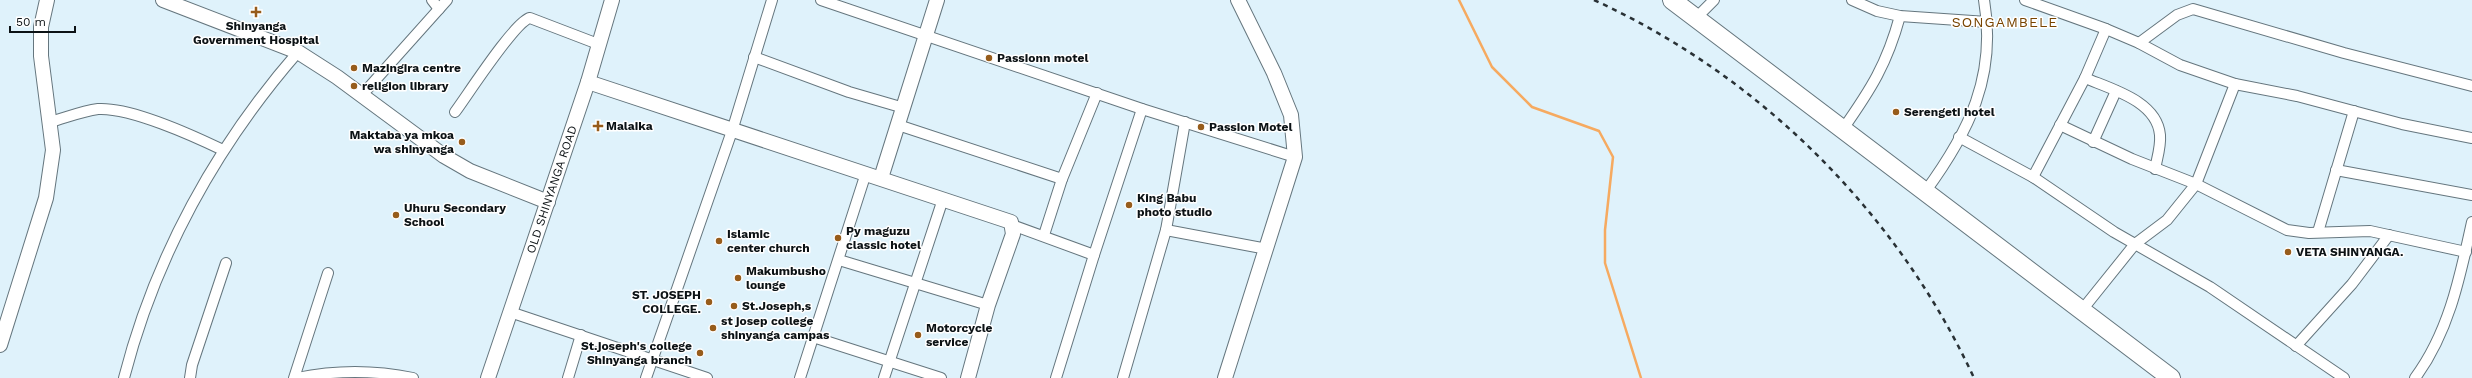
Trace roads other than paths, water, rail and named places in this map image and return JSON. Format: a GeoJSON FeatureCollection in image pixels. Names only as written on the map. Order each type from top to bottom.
{"type":"FeatureCollection","features":[{"type":"Feature","properties":{"kind":"highway"},"geometry":{"type":"LineString","coordinates":[[1672,0],[2171,378]]}},
{"type":"Feature","properties":{"kind":"street"},"geometry":{"type":"LineString","coordinates":[[0,345],[46,198],[53,150],[50,122],[43,84],[41,56],[41,27],[47,0]]}},
{"type":"Feature","properties":{"kind":"street"},"geometry":{"type":"LineString","coordinates":[[163,0],[298,52],[362,95],[418,139],[470,171],[548,202]]}},
{"type":"Feature","properties":{"kind":"street"},"geometry":{"type":"LineString","coordinates":[[432,0],[439,9]]}},
{"type":"Feature","properties":{"kind":"street"},"geometry":{"type":"LineString","coordinates":[[362,95],[447,0]]}},
{"type":"Feature","properties":{"kind":"street","name":"OLD SHINYANGA ROAD"},"geometry":{"type":"LineString","coordinates":[[488,378],[588,82],[612,0]]}},
{"type":"Feature","properties":{"kind":"street"},"geometry":{"type":"LineString","coordinates":[[646,378],[732,131],[772,0]]}},
{"type":"Feature","properties":{"kind":"street"},"geometry":{"type":"LineString","coordinates":[[821,0],[926,34],[1142,109],[1295,157]]}},
{"type":"Feature","properties":{"kind":"street"},"geometry":{"type":"LineString","coordinates":[[882,178],[936,0]]}},
{"type":"Feature","properties":{"kind":"street"},"geometry":{"type":"LineString","coordinates":[[1225,378],[1295,157],[1291,115],[1274,73],[1238,0]]}},
{"type":"Feature","properties":{"kind":"street"},"geometry":{"type":"LineString","coordinates":[[1696,18],[1714,0]]}},
{"type":"Feature","properties":{"kind":"street"},"geometry":{"type":"LineString","coordinates":[[1852,0],[1877,11],[1900,16],[1987,22]]}},
{"type":"Feature","properties":{"kind":"street"},"geometry":{"type":"LineString","coordinates":[[1925,192],[1959,137],[1977,100],[1985,75],[1988,56],[1987,22],[1984,0]]}},
{"type":"Feature","properties":{"kind":"street"},"geometry":{"type":"LineString","coordinates":[[2025,0],[2106,29],[2139,43],[2180,65],[2234,84],[2297,96],[2402,124],[2472,138]]}},
{"type":"Feature","properties":{"kind":"street"},"geometry":{"type":"LineString","coordinates":[[2139,43],[2177,15],[2194,9],[2344,53],[2472,86]]}},
{"type":"Feature","properties":{"kind":"street"},"geometry":{"type":"LineString","coordinates":[[1843,129],[1882,70],[1891,48],[1900,16]]}},
{"type":"Feature","properties":{"kind":"street"},"geometry":{"type":"LineString","coordinates":[[455,112],[511,34],[525,19],[530,18],[598,44]]}},
{"type":"Feature","properties":{"kind":"street"},"geometry":{"type":"LineString","coordinates":[[2034,177],[2085,78],[2106,29]]}},
{"type":"Feature","properties":{"kind":"street"},"geometry":{"type":"LineString","coordinates":[[124,378],[134,336],[177,230],[223,150],[274,79],[298,52]]}},
{"type":"Feature","properties":{"kind":"street"},"geometry":{"type":"LineString","coordinates":[[754,57],[849,92],[904,108]]}},
{"type":"Feature","properties":{"kind":"street"},"geometry":{"type":"LineString","coordinates":[[2085,78],[2116,91],[2148,110],[2155,118],[2160,135],[2155,170]]}},
{"type":"Feature","properties":{"kind":"street"},"geometry":{"type":"LineString","coordinates":[[588,82],[732,131],[1003,218],[1012,225],[1044,235],[1094,255]]}},
{"type":"Feature","properties":{"kind":"street"},"geometry":{"type":"LineString","coordinates":[[2082,310],[2135,244],[2167,220],[2196,184],[2234,84]]}},
{"type":"Feature","properties":{"kind":"street"},"geometry":{"type":"LineString","coordinates":[[2093,142],[2116,91]]}},
{"type":"Feature","properties":{"kind":"street"},"geometry":{"type":"LineString","coordinates":[[1044,235],[1062,179],[1097,93]]}},
{"type":"Feature","properties":{"kind":"street"},"geometry":{"type":"LineString","coordinates":[[50,122],[98,109],[117,111],[167,125],[223,150]]}},
{"type":"Feature","properties":{"kind":"street"},"geometry":{"type":"LineString","coordinates":[[1056,378],[1094,255],[1142,109]]}},
{"type":"Feature","properties":{"kind":"street"},"geometry":{"type":"LineString","coordinates":[[2318,232],[2354,111]]}},
{"type":"Feature","properties":{"kind":"street"},"geometry":{"type":"LineString","coordinates":[[1123,378],[1166,230],[1185,122]]}},
{"type":"Feature","properties":{"kind":"street"},"geometry":{"type":"LineString","coordinates":[[898,125],[1062,179]]}},
{"type":"Feature","properties":{"kind":"street"},"geometry":{"type":"LineString","coordinates":[[2060,125],[2093,142],[2155,170],[2196,184],[2287,230],[2299,232],[2370,231],[2466,252]]}},
{"type":"Feature","properties":{"kind":"street"},"geometry":{"type":"LineString","coordinates":[[1959,137],[2034,177],[2135,244],[2210,287],[2344,378]]}},
{"type":"Feature","properties":{"kind":"street"},"geometry":{"type":"LineString","coordinates":[[2336,170],[2472,195]]}},
{"type":"Feature","properties":{"kind":"street"},"geometry":{"type":"LineString","coordinates":[[800,378],[866,173]]}},
{"type":"Feature","properties":{"kind":"street"},"geometry":{"type":"LineString","coordinates":[[884,378],[943,199]]}},
{"type":"Feature","properties":{"kind":"street"},"geometry":{"type":"LineString","coordinates":[[2415,378],[2436,346],[2448,318],[2466,252],[2472,222]]}},
{"type":"Feature","properties":{"kind":"street"},"geometry":{"type":"LineString","coordinates":[[968,378],[988,305],[1013,234],[1012,225]]}},
{"type":"Feature","properties":{"kind":"street"},"geometry":{"type":"LineString","coordinates":[[1166,230],[1267,248]]}},
{"type":"Feature","properties":{"kind":"street"},"geometry":{"type":"LineString","coordinates":[[2296,346],[2352,284],[2389,235]]}},
{"type":"Feature","properties":{"kind":"street"},"geometry":{"type":"LineString","coordinates":[[839,260],[988,305]]}},
{"type":"Feature","properties":{"kind":"street"},"geometry":{"type":"LineString","coordinates":[[192,378],[192,366],[226,263]]}},
{"type":"Feature","properties":{"kind":"street"},"geometry":{"type":"LineString","coordinates":[[294,378],[328,273]]}},
{"type":"Feature","properties":{"kind":"street"},"geometry":{"type":"LineString","coordinates":[[510,312],[707,378]]}},
{"type":"Feature","properties":{"kind":"street"},"geometry":{"type":"LineString","coordinates":[[568,378],[581,335]]}},
{"type":"Feature","properties":{"kind":"street"},"geometry":{"type":"LineString","coordinates":[[813,337],[941,378]]}},
{"type":"Feature","properties":{"kind":"street"},"geometry":{"type":"LineString","coordinates":[[297,378],[318,374],[366,372],[413,378]]}},
{"type":"Feature","properties":{"kind":"waterway"},"geometry":{"type":"LineString","coordinates":[[1459,0],[1492,67],[1532,107],[1599,131],[1613,157],[1605,230],[1605,263],[1641,378]]}},
{"type":"Feature","properties":{"kind":"railway"},"geometry":{"type":"LineString","coordinates":[[1594,0],[1655,31],[1713,68],[1767,109],[1817,155],[1864,205],[1905,260],[1942,317],[1974,378]]}},
{"type":"Feature","properties":{"kind":"place","name":"Shinyanga Government Hospital"},"geometry":{"type":"Point","coordinates":[256,12]}},
{"type":"Feature","properties":{"kind":"place","name":"Passionn motel"},"geometry":{"type":"Point","coordinates":[989,58]}},
{"type":"Feature","properties":{"kind":"place","name":"Mazingira centre"},"geometry":{"type":"Point","coordinates":[354,68]}},
{"type":"Feature","properties":{"kind":"place","name":"religion library"},"geometry":{"type":"Point","coordinates":[354,86]}},
{"type":"Feature","properties":{"kind":"place","name":"Serengeti hotel"},"geometry":{"type":"Point","coordinates":[1896,112]}},
{"type":"Feature","properties":{"kind":"place","name":"Malaika"},"geometry":{"type":"Point","coordinates":[598,126]}},
{"type":"Feature","properties":{"kind":"place","name":"Passion Motel"},"geometry":{"type":"Point","coordinates":[1201,127]}},
{"type":"Feature","properties":{"kind":"place","name":"Maktaba ya mkoa wa shinyanga"},"geometry":{"type":"Point","coordinates":[462,142]}},
{"type":"Feature","properties":{"kind":"place","name":"King Babu photo studio"},"geometry":{"type":"Point","coordinates":[1129,205]}},
{"type":"Feature","properties":{"kind":"place","name":"Uhuru Secondary School"},"geometry":{"type":"Point","coordinates":[396,215]}},
{"type":"Feature","properties":{"kind":"place","name":"Py maguzu classic hotel"},"geometry":{"type":"Point","coordinates":[838,238]}},
{"type":"Feature","properties":{"kind":"place","name":"Islamic center church"},"geometry":{"type":"Point","coordinates":[719,241]}},
{"type":"Feature","properties":{"kind":"place","name":"VETA SHINYANGA."},"geometry":{"type":"Point","coordinates":[2288,252]}},
{"type":"Feature","properties":{"kind":"place","name":"Makumbusho lounge"},"geometry":{"type":"Point","coordinates":[738,278]}},
{"type":"Feature","properties":{"kind":"place","name":"ST. JOSEPH COLLEGE."},"geometry":{"type":"Point","coordinates":[709,302]}},
{"type":"Feature","properties":{"kind":"place","name":"St.Joseph,s"},"geometry":{"type":"Point","coordinates":[734,306]}},
{"type":"Feature","properties":{"kind":"place","name":"st josep college shinyanga campas"},"geometry":{"type":"Point","coordinates":[713,328]}},
{"type":"Feature","properties":{"kind":"place","name":"Motorcycle service"},"geometry":{"type":"Point","coordinates":[918,335]}},
{"type":"Feature","properties":{"kind":"place","name":"St.joseph's college Shinyanga branch"},"geometry":{"type":"Point","coordinates":[700,353]}},
{"type":"Feature","properties":{"kind":"district","name":"SONGAMBELE"},"geometry":{"type":"Point","coordinates":[2005,22]}}]}
